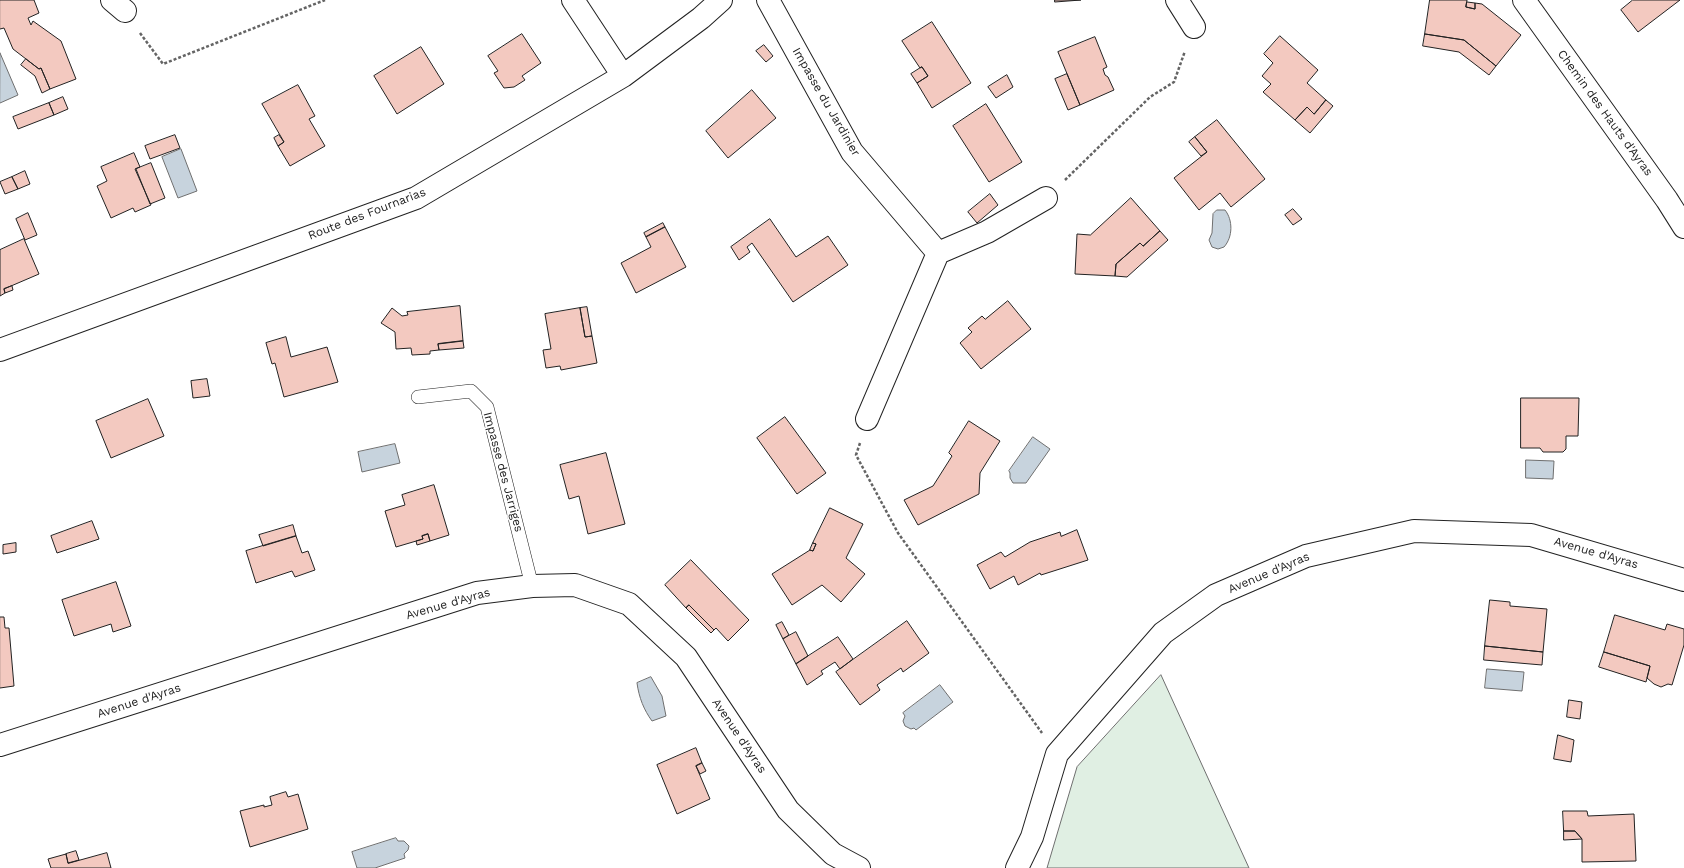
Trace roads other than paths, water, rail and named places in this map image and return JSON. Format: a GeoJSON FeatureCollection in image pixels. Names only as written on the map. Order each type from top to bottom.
{"type":"FeatureCollection","features":[{"type":"Feature","properties":{"kind":"street"},"geometry":{"type":"LineString","coordinates":[[573,0],[623,76]]}},
{"type":"Feature","properties":{"kind":"street","name":"Route des Fournarias"},"geometry":{"type":"LineString","coordinates":[[0,350],[416,198],[623,76],[701,18],[721,0]]}},
{"type":"Feature","properties":{"kind":"street","name":"Impasse du Jardinier"},"geometry":{"type":"LineString","coordinates":[[768,0],[852,152],[938,253]]}},
{"type":"Feature","properties":{"kind":"street"},"geometry":{"type":"LineString","coordinates":[[1177,0],[1194,27]]}},
{"type":"Feature","properties":{"kind":"street","name":"Chemin des Hauts d'Ayras"},"geometry":{"type":"LineString","coordinates":[[1524,0],[1667,200],[1684,227]]}},
{"type":"Feature","properties":{"kind":"street"},"geometry":{"type":"LineString","coordinates":[[867,420],[938,253],[987,232],[1046,198]]}},
{"type":"Feature","properties":{"kind":"street","name":"Avenue d'Ayras"},"geometry":{"type":"LineString","coordinates":[[1017,868],[1032,837],[1057,754],[1163,633],[1216,595],[1306,556],[1414,531],[1531,535],[1684,580]]}},
{"type":"Feature","properties":{"kind":"street","name":"Avenue d'Ayras"},"geometry":{"type":"LineString","coordinates":[[0,746],[477,593],[532,586],[575,585],[629,604],[686,657],[788,810],[833,854],[859,868]]}},
{"type":"Feature","properties":{"kind":"lane","name":"Impasse des Jarriges"},"geometry":{"type":"LineString","coordinates":[[418,397],[471,391],[487,407],[532,586]]}}]}
